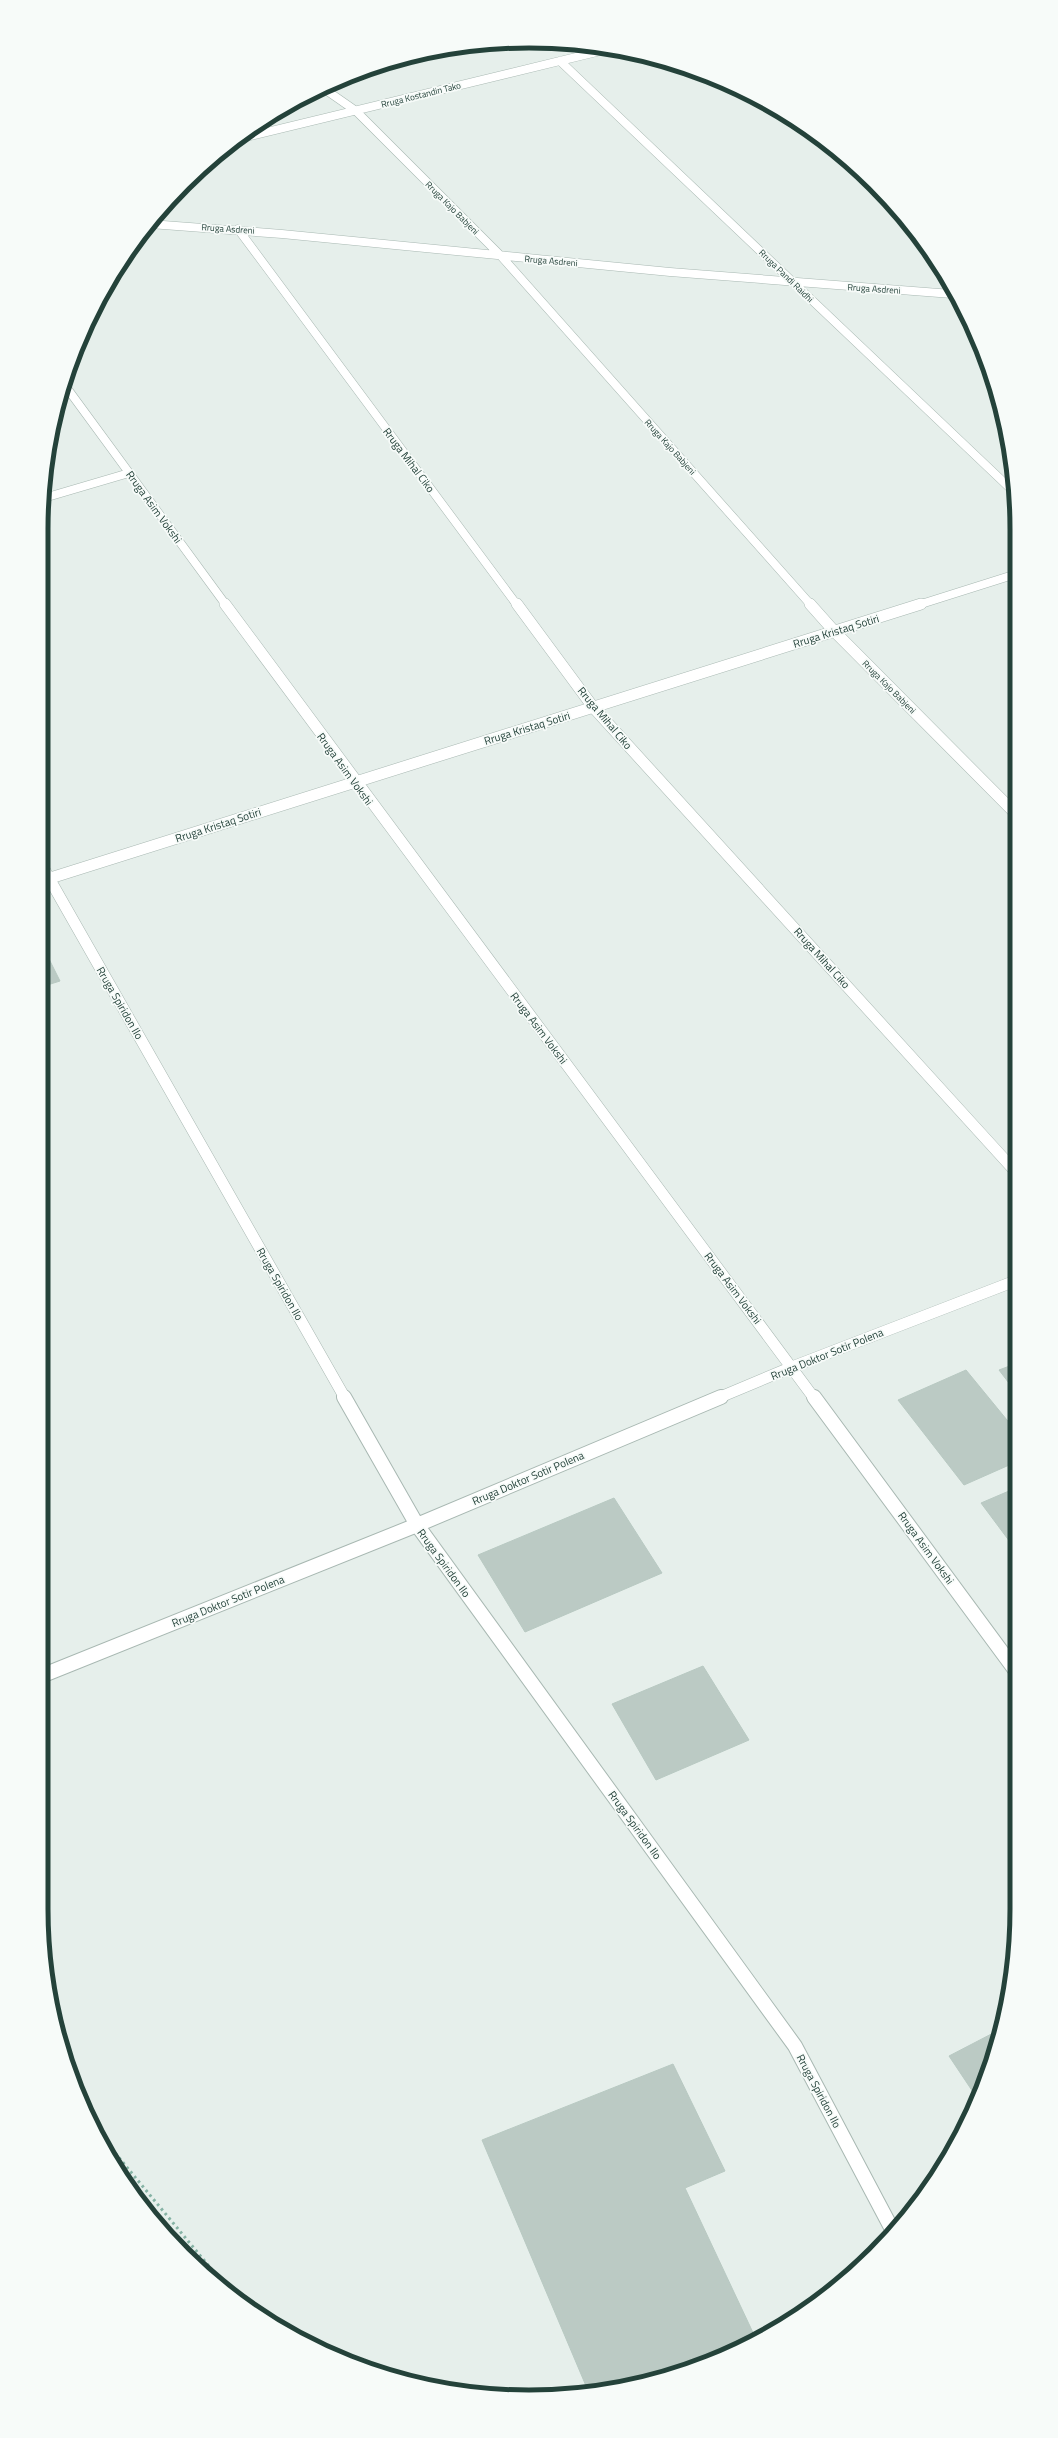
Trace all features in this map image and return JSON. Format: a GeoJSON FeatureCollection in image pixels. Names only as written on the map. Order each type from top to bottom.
{"type":"FeatureCollection","features":[{"type":"Feature","properties":{"kind":"street","name":"Rruga Kostandin Tako"},"geometry":{"type":"LineString","coordinates":[[252,136],[595,52]]}},
{"type":"Feature","properties":{"kind":"street","name":"Rruga Pandi Raidhi"},"geometry":{"type":"LineString","coordinates":[[560,61],[1008,486]]}},
{"type":"Feature","properties":{"kind":"street","name":"Rruga Kajo Babjeni"},"geometry":{"type":"LineString","coordinates":[[329,92],[356,111],[500,256],[834,631],[1010,808]]}},
{"type":"Feature","properties":{"kind":"street","name":"Rruga Asdreni"},"geometry":{"type":"LineString","coordinates":[[157,224],[238,229],[500,256],[793,283],[949,294]]}},
{"type":"Feature","properties":{"kind":"street","name":"Rruga Mihal Ciko"},"geometry":{"type":"LineString","coordinates":[[238,229],[593,707],[1010,1166]]}},
{"type":"Feature","properties":{"kind":"street","name":"Rruga Asim Vokshi"},"geometry":{"type":"LineString","coordinates":[[69,390],[354,781],[792,1367],[1010,1663]]}},
{"type":"Feature","properties":{"kind":"street"},"geometry":{"type":"LineString","coordinates":[[49,496],[129,473]]}},
{"type":"Feature","properties":{"kind":"street","name":"Rruga Kristaq Sotiri"},"geometry":{"type":"LineString","coordinates":[[48,879],[354,781],[1010,576]]}},
{"type":"Feature","properties":{"kind":"street","name":"Rruga Spiridon Ilo"},"geometry":{"type":"LineString","coordinates":[[48,885],[417,1525],[795,2046],[891,2226]]}},
{"type":"Feature","properties":{"kind":"street","name":"Rruga Doktor Sotir Polena"},"geometry":{"type":"LineString","coordinates":[[48,1673],[417,1525],[792,1367],[1010,1283]]}},
{"type":"Feature","properties":{"kind":"path"},"geometry":{"type":"LineString","coordinates":[[111,2148],[215,2274]]}},
{"type":"Feature","properties":{"kind":"building"},"geometry":{"type":"Polygon","coordinates":[[[48,957],[60,981],[48,985],[48,957]]]}},
{"type":"Feature","properties":{"kind":"building"},"geometry":{"type":"Polygon","coordinates":[[[1010,1366],[1010,1384],[999,1370],[1010,1366]]]}},
{"type":"Feature","properties":{"kind":"building"},"geometry":{"type":"Polygon","coordinates":[[[966,1370],[1010,1424],[1010,1465],[964,1485],[898,1400],[966,1370]]]}},
{"type":"Feature","properties":{"kind":"building"},"geometry":{"type":"Polygon","coordinates":[[[1010,1491],[1010,1542],[981,1503],[1010,1491]]]}},
{"type":"Feature","properties":{"kind":"building"},"geometry":{"type":"Polygon","coordinates":[[[614,1498],[662,1573],[525,1632],[478,1555],[614,1498]]]}},
{"type":"Feature","properties":{"kind":"building"},"geometry":{"type":"Polygon","coordinates":[[[703,1666],[749,1740],[656,1780],[612,1704],[703,1666]]]}},
{"type":"Feature","properties":{"kind":"building"},"geometry":{"type":"Polygon","coordinates":[[[994,2033],[973,2092],[949,2056],[994,2033]]]}},
{"type":"Feature","properties":{"kind":"building"},"geometry":{"type":"Polygon","coordinates":[[[673,2064],[725,2171],[685,2188],[754,2334],[713,2353],[653,2374],[623,2381],[586,2387],[482,2140],[673,2064]]]}}]}
